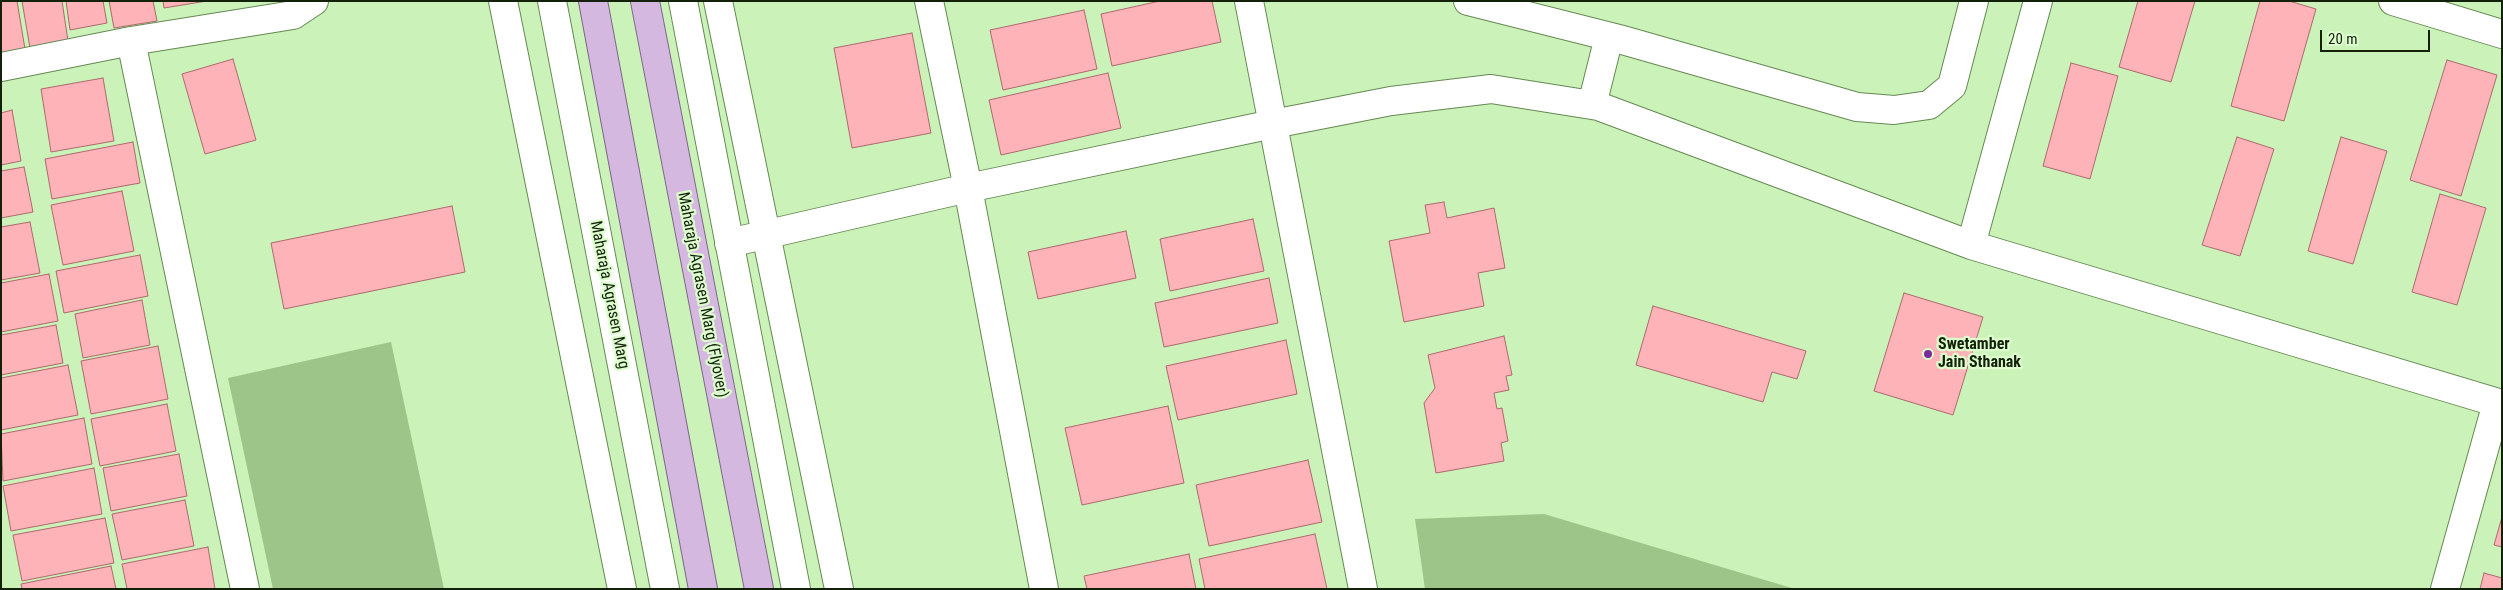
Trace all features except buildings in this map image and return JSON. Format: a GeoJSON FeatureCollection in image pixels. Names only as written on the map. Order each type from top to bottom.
{"type":"FeatureCollection","features":[{"type":"Feature","properties":{"kind":"main road"},"geometry":{"type":"LineString","coordinates":[[593,1],[703,589]]}},
{"type":"Feature","properties":{"kind":"main road","name":"Maharaja Agrasen Marg (Flyover)"},"geometry":{"type":"LineString","coordinates":[[645,1],[759,589]]}},
{"type":"Feature","properties":{"kind":"street"},"geometry":{"type":"LineString","coordinates":[[1,67],[132,42],[294,15],[314,1]]}},
{"type":"Feature","properties":{"kind":"street"},"geometry":{"type":"LineString","coordinates":[[503,1],[622,589]]}},
{"type":"Feature","properties":{"kind":"street","name":"Maharaja Agrasen Marg"},"geometry":{"type":"LineString","coordinates":[[552,1],[666,589]]}},
{"type":"Feature","properties":{"kind":"street"},"geometry":{"type":"LineString","coordinates":[[683,1],[796,589]]}},
{"type":"Feature","properties":{"kind":"street"},"geometry":{"type":"LineString","coordinates":[[718,1],[839,589]]}},
{"type":"Feature","properties":{"kind":"street"},"geometry":{"type":"LineString","coordinates":[[929,1],[968,188],[1044,589]]}},
{"type":"Feature","properties":{"kind":"street"},"geometry":{"type":"LineString","coordinates":[[1249,1],[1363,589]]}},
{"type":"Feature","properties":{"kind":"street"},"geometry":{"type":"LineString","coordinates":[[1468,1],[1609,37],[1857,107],[1894,110],[1929,105],[1952,86],[1974,1]]}},
{"type":"Feature","properties":{"kind":"street"},"geometry":{"type":"LineString","coordinates":[[1970,245],[2038,1]]}},
{"type":"Feature","properties":{"kind":"street"},"geometry":{"type":"LineString","coordinates":[[2392,1],[2502,34]]}},
{"type":"Feature","properties":{"kind":"street"},"geometry":{"type":"LineString","coordinates":[[1592,105],[1609,37]]}},
{"type":"Feature","properties":{"kind":"street"},"geometry":{"type":"LineString","coordinates":[[132,42],[245,589]]}},
{"type":"Feature","properties":{"kind":"street"},"geometry":{"type":"LineString","coordinates":[[730,243],[968,188],[1391,101],[1491,89],[1592,105],[1970,245],[2499,404],[2445,589]]}},
{"type":"Feature","properties":{"kind":"green space"},"geometry":{"type":"Polygon","coordinates":[[[391,342],[444,589],[273,589],[228,378],[391,342]]]}},
{"type":"Feature","properties":{"kind":"green space"},"geometry":{"type":"Polygon","coordinates":[[[1544,514],[1795,589],[1425,589],[1415,519],[1544,514]]]}},
{"type":"Feature","properties":{"kind":"place","name":"Swetamber Jain Sthanak"},"geometry":{"type":"Point","coordinates":[1928,354]}}]}
